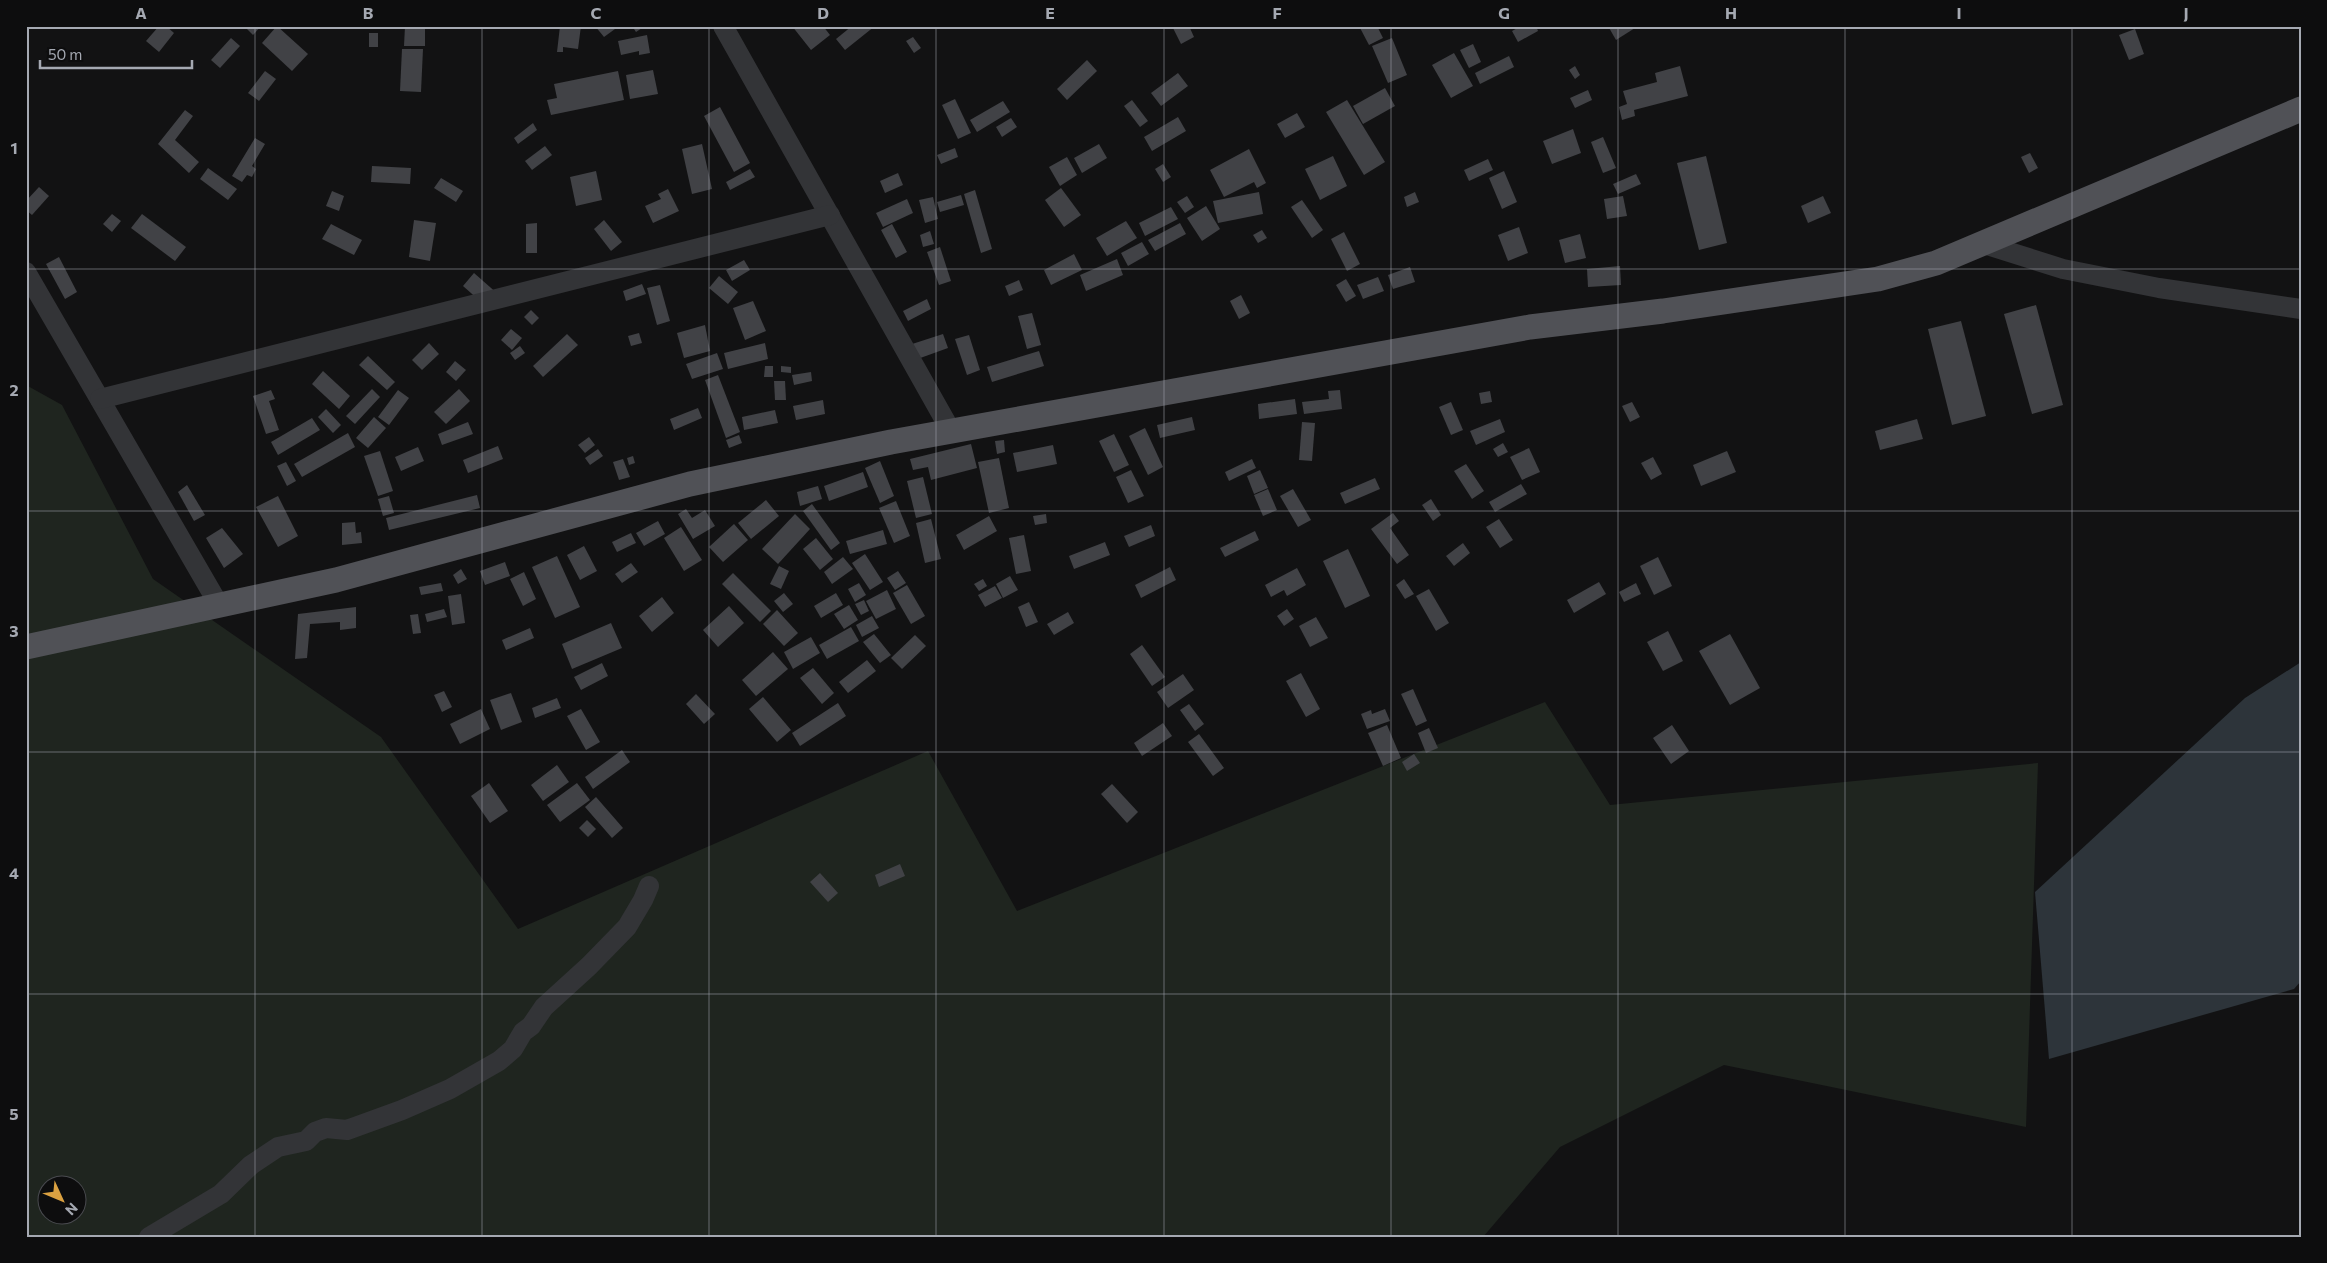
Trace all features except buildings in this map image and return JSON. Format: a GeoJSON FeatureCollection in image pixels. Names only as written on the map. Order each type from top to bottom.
{"type":"FeatureCollection","features":[{"type":"Feature","properties":{"kind":"main road"},"geometry":{"type":"LineString","coordinates":[[26,646],[336,580],[690,484],[950,431],[1530,327],[1663,311],[1878,279],[1936,263],[1984,244],[2301,109]]}},
{"type":"Feature","properties":{"kind":"street"},"geometry":{"type":"LineString","coordinates":[[723,26],[950,431]]}},
{"type":"Feature","properties":{"kind":"street"},"geometry":{"type":"LineString","coordinates":[[100,399],[830,215]]}},
{"type":"Feature","properties":{"kind":"street"},"geometry":{"type":"LineString","coordinates":[[1984,244],[2063,269],[2159,288],[2301,309]]}},
{"type":"Feature","properties":{"kind":"street"},"geometry":{"type":"LineString","coordinates":[[26,272],[219,605]]}},
{"type":"Feature","properties":{"kind":"street"},"geometry":{"type":"LineString","coordinates":[[149,1237],[221,1194],[251,1165],[278,1147],[306,1141],[315,1132],[326,1128],[347,1130],[402,1110],[450,1089],[499,1061],[513,1048],[523,1032],[531,1026],[544,1007],[590,966],[627,927],[644,900],[649,886]]}},
{"type":"Feature","properties":{"kind":"shaded area"},"geometry":{"type":"Polygon","coordinates":[[[26,385],[62,405],[153,579],[381,737],[518,929],[928,751],[1017,911],[1545,702],[1610,805],[2038,763],[2026,1127],[1724,1065],[1560,1147],[1483,1237],[26,1237],[26,385]]]}},
{"type":"Feature","properties":{"kind":"shaded area"},"geometry":{"type":"Polygon","coordinates":[[[2301,662],[2301,981],[2294,989],[2049,1059],[2035,892],[2245,698],[2301,662]]]}}]}
